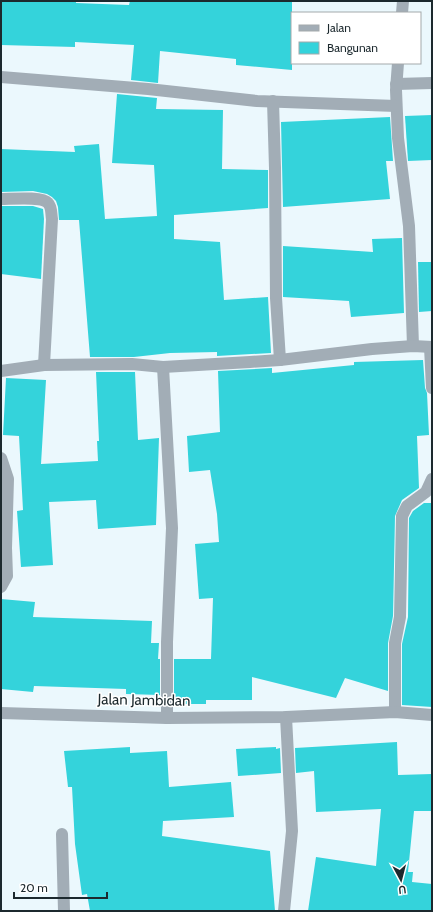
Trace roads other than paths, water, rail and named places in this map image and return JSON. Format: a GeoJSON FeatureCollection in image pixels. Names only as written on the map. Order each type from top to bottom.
{"type":"FeatureCollection","features":[{"type":"Feature","properties":{"kind":"street"},"geometry":{"type":"LineString","coordinates":[[402,12],[403,1]]}},
{"type":"Feature","properties":{"kind":"street"},"geometry":{"type":"LineString","coordinates":[[398,64],[396,106],[398,145],[409,226],[413,346]]}},
{"type":"Feature","properties":{"kind":"street"},"geometry":{"type":"LineString","coordinates":[[1,77],[273,101],[396,106]]}},
{"type":"Feature","properties":{"kind":"street"},"geometry":{"type":"LineString","coordinates":[[396,84],[432,83]]}},
{"type":"Feature","properties":{"kind":"street"},"geometry":{"type":"LineString","coordinates":[[273,101],[276,298],[280,360]]}},
{"type":"Feature","properties":{"kind":"street"},"geometry":{"type":"LineString","coordinates":[[1,199],[42,199],[49,203],[51,209],[52,223],[44,365]]}},
{"type":"Feature","properties":{"kind":"street"},"geometry":{"type":"LineString","coordinates":[[1,371],[44,365],[132,364],[163,367],[280,360],[372,349],[413,346],[431,347],[432,388]]}},
{"type":"Feature","properties":{"kind":"street"},"geometry":{"type":"LineString","coordinates":[[163,367],[172,528],[167,642],[167,718]]}},
{"type":"Feature","properties":{"kind":"street"},"geometry":{"type":"LineString","coordinates":[[1,458],[8,479],[6,548],[7,576],[1,587]]}},
{"type":"Feature","properties":{"kind":"street"},"geometry":{"type":"LineString","coordinates":[[395,712],[395,643],[400,617],[402,516],[407,506],[426,492],[432,479]]}},
{"type":"Feature","properties":{"kind":"street","name":"Jalan Jambidan"},"geometry":{"type":"LineString","coordinates":[[1,712],[167,718],[286,718],[395,712],[432,715]]}},
{"type":"Feature","properties":{"kind":"street"},"geometry":{"type":"LineString","coordinates":[[284,911],[292,831],[286,718]]}},
{"type":"Feature","properties":{"kind":"street"},"geometry":{"type":"LineString","coordinates":[[62,834],[64,911]]}}]}
